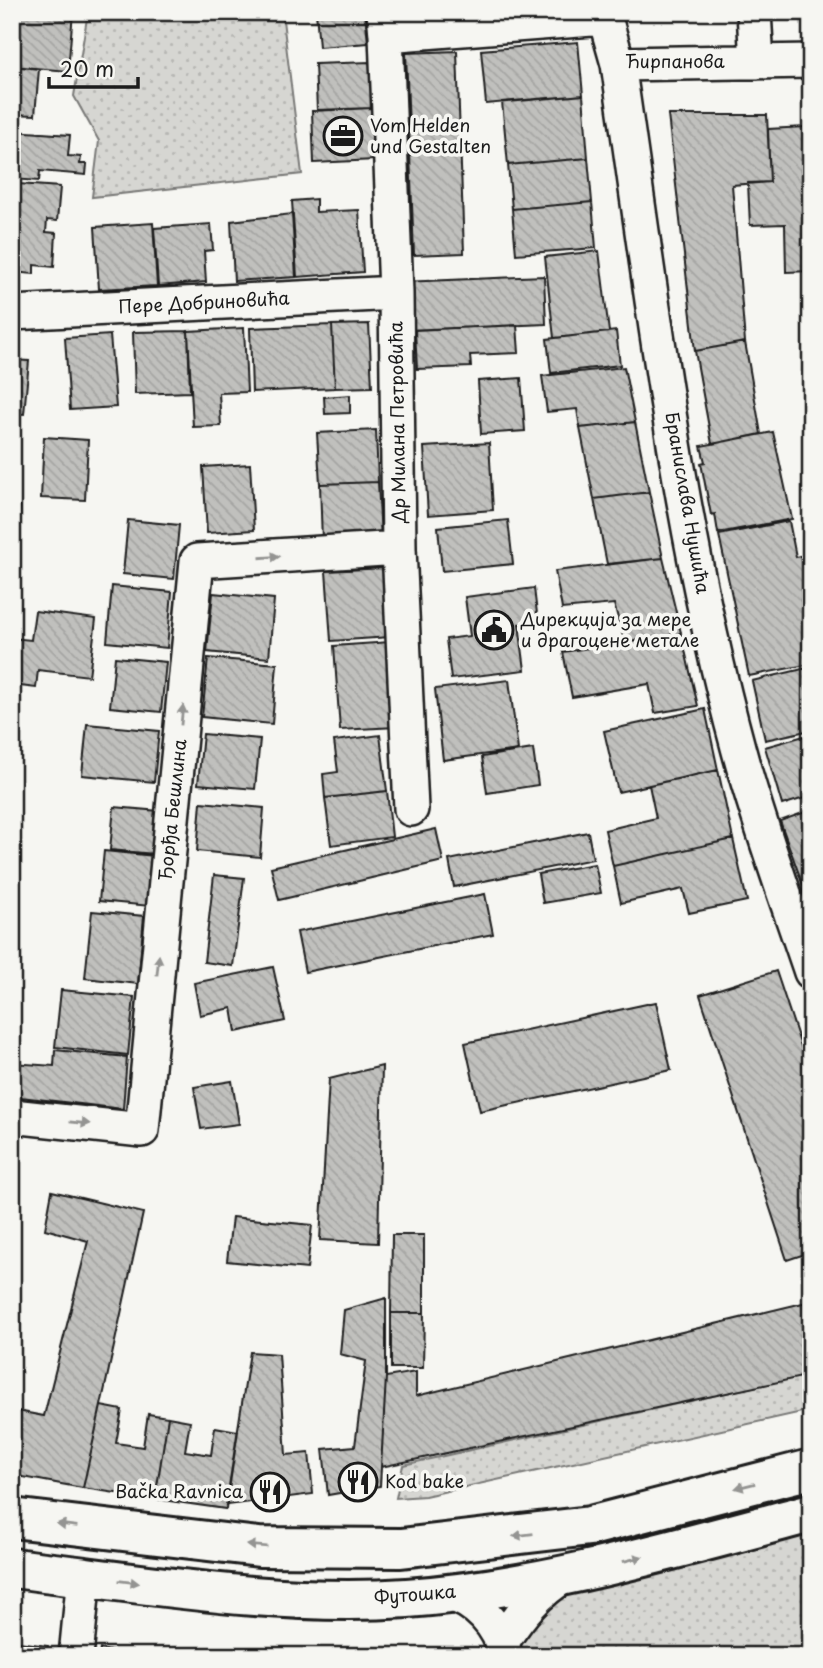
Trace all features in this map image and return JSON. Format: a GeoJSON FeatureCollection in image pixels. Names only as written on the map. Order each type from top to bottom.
{"type":"FeatureCollection","features":[{"type":"Feature","properties":{"kind":"main road"},"geometry":{"type":"LineString","coordinates":[[12,1518],[259,1547],[401,1548],[590,1526],[811,1469]]}},
{"type":"Feature","properties":{"kind":"main road","name":"Футошка"},"geometry":{"type":"LineString","coordinates":[[12,1568],[260,1597],[359,1600],[505,1587],[566,1575],[811,1514]]}},
{"type":"Feature","properties":{"kind":"street"},"geometry":{"type":"LineString","coordinates":[[754,12],[757,62]]}},
{"type":"Feature","properties":{"kind":"street","name":"Ћирпанова"},"geometry":{"type":"LineString","coordinates":[[385,23],[605,18],[618,64],[811,61]]}},
{"type":"Feature","properties":{"kind":"street","name":"Др Милана Петровића"},"geometry":{"type":"LineString","coordinates":[[385,23],[396,293],[399,548],[411,809]]}},
{"type":"Feature","properties":{"kind":"street","name":"Бранислава Нушића"},"geometry":{"type":"LineString","coordinates":[[618,64],[673,427],[711,636],[739,751],[811,972]]}},
{"type":"Feature","properties":{"kind":"street","name":"Пере Добриновића"},"geometry":{"type":"LineString","coordinates":[[12,313],[396,293]]}},
{"type":"Feature","properties":{"kind":"street","name":"Ђорђа Бешлина"},"geometry":{"type":"LineString","coordinates":[[12,1116],[142,1130],[197,561],[399,548]]}},
{"type":"Feature","properties":{"kind":"street"},"geometry":{"type":"LineString","coordinates":[[446,1592],[471,1603],[504,1648],[528,1605],[545,1588],[566,1575]]}},
{"type":"Feature","properties":{"kind":"street"},"geometry":{"type":"LineString","coordinates":[[76,1656],[84,1576]]}},
{"type":"Feature","properties":{"kind":"shaded area"},"geometry":{"type":"Polygon","coordinates":[[[88,12],[282,12],[302,174],[92,197],[99,141],[74,96],[88,12]]]}},
{"type":"Feature","properties":{"kind":"shaded area"},"geometry":{"type":"Polygon","coordinates":[[[811,1374],[811,1410],[425,1496],[396,1498],[403,1465],[811,1374]]]}},
{"type":"Feature","properties":{"kind":"shaded area"},"geometry":{"type":"Polygon","coordinates":[[[811,1525],[811,1656],[520,1656],[517,1645],[568,1585],[811,1525]]]}},
{"type":"Feature","properties":{"kind":"building"},"geometry":{"type":"Polygon","coordinates":[[[12,12],[73,12],[68,71],[12,66],[12,12]]]}},
{"type":"Feature","properties":{"kind":"building"},"geometry":{"type":"Polygon","coordinates":[[[316,12],[365,12],[368,43],[319,47],[316,12]]]}},
{"type":"Feature","properties":{"kind":"building"},"geometry":{"type":"Polygon","coordinates":[[[578,42],[583,95],[486,104],[481,50],[578,42]]]}},
{"type":"Feature","properties":{"kind":"building"},"geometry":{"type":"Polygon","coordinates":[[[457,51],[464,253],[414,255],[406,53],[457,51]]]}},
{"type":"Feature","properties":{"kind":"building"},"geometry":{"type":"Polygon","coordinates":[[[370,62],[372,108],[317,110],[315,64],[370,62]]]}},
{"type":"Feature","properties":{"kind":"building"},"geometry":{"type":"Polygon","coordinates":[[[12,66],[39,69],[35,115],[12,114],[12,66]]]}},
{"type":"Feature","properties":{"kind":"building"},"geometry":{"type":"Polygon","coordinates":[[[583,95],[588,158],[508,165],[502,102],[583,95]]]}},
{"type":"Feature","properties":{"kind":"building","name":"Vom Helden und Gestalten"},"geometry":{"type":"Polygon","coordinates":[[[372,108],[375,160],[314,163],[312,111],[372,108]]]}},
{"type":"Feature","properties":{"kind":"building"},"geometry":{"type":"Polygon","coordinates":[[[668,115],[767,115],[770,182],[732,185],[745,342],[695,351],[668,115]]]}},
{"type":"Feature","properties":{"kind":"building"},"geometry":{"type":"Polygon","coordinates":[[[811,127],[811,271],[786,272],[785,224],[750,225],[748,183],[770,182],[768,129],[811,127]]]}},
{"type":"Feature","properties":{"kind":"building"},"geometry":{"type":"Polygon","coordinates":[[[12,131],[70,135],[68,156],[81,157],[80,164],[87,164],[86,175],[40,171],[39,181],[12,179],[12,131]]]}},
{"type":"Feature","properties":{"kind":"building"},"geometry":{"type":"Polygon","coordinates":[[[588,158],[592,202],[512,209],[508,165],[588,158]]]}},
{"type":"Feature","properties":{"kind":"building"},"geometry":{"type":"Polygon","coordinates":[[[18,184],[60,187],[57,221],[47,220],[46,232],[56,233],[54,267],[34,265],[34,274],[12,272],[12,197],[17,197],[18,184]]]}},
{"type":"Feature","properties":{"kind":"building"},"geometry":{"type":"Polygon","coordinates":[[[316,199],[316,212],[359,210],[363,272],[297,277],[292,201],[316,199]]]}},
{"type":"Feature","properties":{"kind":"building"},"geometry":{"type":"Polygon","coordinates":[[[592,202],[596,248],[516,254],[512,209],[592,202]]]}},
{"type":"Feature","properties":{"kind":"building"},"geometry":{"type":"Polygon","coordinates":[[[292,214],[296,277],[234,281],[231,221],[292,214]]]}},
{"type":"Feature","properties":{"kind":"building"},"geometry":{"type":"Polygon","coordinates":[[[153,223],[157,286],[99,289],[95,227],[153,223]]]}},
{"type":"Feature","properties":{"kind":"building"},"geometry":{"type":"Polygon","coordinates":[[[211,224],[213,250],[204,251],[206,282],[158,286],[154,228],[211,224]]]}},
{"type":"Feature","properties":{"kind":"building"},"geometry":{"type":"Polygon","coordinates":[[[599,251],[609,332],[554,338],[545,257],[599,251]]]}},
{"type":"Feature","properties":{"kind":"building"},"geometry":{"type":"Polygon","coordinates":[[[544,276],[546,324],[406,330],[403,282],[544,276]]]}},
{"type":"Feature","properties":{"kind":"building"},"geometry":{"type":"Polygon","coordinates":[[[369,324],[372,387],[335,388],[332,325],[369,324]]]}},
{"type":"Feature","properties":{"kind":"building"},"geometry":{"type":"Polygon","coordinates":[[[332,325],[335,388],[252,392],[250,328],[332,325]]]}},
{"type":"Feature","properties":{"kind":"building"},"geometry":{"type":"Polygon","coordinates":[[[517,325],[519,353],[470,355],[471,367],[417,369],[415,330],[517,325]]]}},
{"type":"Feature","properties":{"kind":"building"},"geometry":{"type":"Polygon","coordinates":[[[244,328],[247,392],[219,393],[221,426],[193,427],[188,331],[244,328]]]}},
{"type":"Feature","properties":{"kind":"building"},"geometry":{"type":"Polygon","coordinates":[[[188,331],[190,392],[135,394],[133,332],[188,331]]]}},
{"type":"Feature","properties":{"kind":"building"},"geometry":{"type":"Polygon","coordinates":[[[616,331],[620,365],[551,373],[547,339],[616,331]]]}},
{"type":"Feature","properties":{"kind":"building"},"geometry":{"type":"Polygon","coordinates":[[[110,335],[116,407],[70,410],[65,338],[110,335]]]}},
{"type":"Feature","properties":{"kind":"building"},"geometry":{"type":"Polygon","coordinates":[[[745,342],[761,434],[712,444],[695,351],[745,342]]]}},
{"type":"Feature","properties":{"kind":"building"},"geometry":{"type":"Polygon","coordinates":[[[12,360],[29,361],[24,414],[12,413],[12,360]]]}},
{"type":"Feature","properties":{"kind":"building"},"geometry":{"type":"Polygon","coordinates":[[[624,367],[635,422],[580,428],[577,409],[547,412],[542,376],[624,367]]]}},
{"type":"Feature","properties":{"kind":"building"},"geometry":{"type":"Polygon","coordinates":[[[521,378],[525,431],[481,434],[478,381],[521,378]]]}},
{"type":"Feature","properties":{"kind":"building"},"geometry":{"type":"Polygon","coordinates":[[[350,395],[350,413],[325,414],[324,397],[350,395]]]}},
{"type":"Feature","properties":{"kind":"building"},"geometry":{"type":"Polygon","coordinates":[[[635,422],[649,492],[594,499],[580,428],[635,422]]]}},
{"type":"Feature","properties":{"kind":"building"},"geometry":{"type":"Polygon","coordinates":[[[376,430],[378,482],[320,484],[317,433],[376,430]]]}},
{"type":"Feature","properties":{"kind":"building"},"geometry":{"type":"Polygon","coordinates":[[[773,432],[792,519],[718,533],[715,514],[711,515],[701,463],[705,462],[701,446],[773,432]]]}},
{"type":"Feature","properties":{"kind":"building"},"geometry":{"type":"Polygon","coordinates":[[[44,437],[88,440],[85,500],[41,498],[44,437]]]}},
{"type":"Feature","properties":{"kind":"building"},"geometry":{"type":"Polygon","coordinates":[[[489,443],[493,510],[428,515],[424,447],[489,443]]]}},
{"type":"Feature","properties":{"kind":"building"},"geometry":{"type":"Polygon","coordinates":[[[250,464],[254,530],[207,533],[203,467],[250,464]]]}},
{"type":"Feature","properties":{"kind":"building"},"geometry":{"type":"Polygon","coordinates":[[[378,482],[381,538],[322,541],[320,484],[378,482]]]}},
{"type":"Feature","properties":{"kind":"building"},"geometry":{"type":"Polygon","coordinates":[[[649,492],[663,558],[607,564],[594,499],[649,492]]]}},
{"type":"Feature","properties":{"kind":"building"},"geometry":{"type":"Polygon","coordinates":[[[12,505],[20,506],[18,527],[12,527],[12,505]]]}},
{"type":"Feature","properties":{"kind":"building"},"geometry":{"type":"Polygon","coordinates":[[[128,520],[179,525],[174,579],[123,574],[128,520]]]}},
{"type":"Feature","properties":{"kind":"building"},"geometry":{"type":"Polygon","coordinates":[[[508,520],[513,564],[442,571],[438,527],[508,520]]]}},
{"type":"Feature","properties":{"kind":"building"},"geometry":{"type":"Polygon","coordinates":[[[789,521],[796,557],[811,554],[811,664],[749,676],[719,535],[789,521]]]}},
{"type":"Feature","properties":{"kind":"building"},"geometry":{"type":"Polygon","coordinates":[[[663,558],[681,633],[625,643],[614,604],[562,609],[555,571],[663,558]]]}},
{"type":"Feature","properties":{"kind":"building"},"geometry":{"type":"Polygon","coordinates":[[[386,568],[390,637],[331,641],[326,571],[386,568]]]}},
{"type":"Feature","properties":{"kind":"building"},"geometry":{"type":"Polygon","coordinates":[[[112,586],[172,592],[167,648],[107,642],[112,586]]]}},
{"type":"Feature","properties":{"kind":"building","name":"Дирекција за мере и драгоцене метале"},"geometry":{"type":"Polygon","coordinates":[[[534,588],[538,622],[519,624],[525,670],[451,679],[446,639],[470,636],[465,597],[534,588]]]}},
{"type":"Feature","properties":{"kind":"building"},"geometry":{"type":"Polygon","coordinates":[[[213,593],[274,599],[269,658],[207,652],[213,593]]]}},
{"type":"Feature","properties":{"kind":"building"},"geometry":{"type":"Polygon","coordinates":[[[35,611],[96,619],[89,676],[38,670],[36,688],[12,685],[12,638],[31,640],[35,611]]]}},
{"type":"Feature","properties":{"kind":"building"},"geometry":{"type":"Polygon","coordinates":[[[681,633],[698,706],[655,713],[649,684],[572,697],[563,652],[681,633]]]}},
{"type":"Feature","properties":{"kind":"building"},"geometry":{"type":"Polygon","coordinates":[[[390,642],[396,727],[340,730],[334,646],[390,642]]]}},
{"type":"Feature","properties":{"kind":"building"},"geometry":{"type":"Polygon","coordinates":[[[115,657],[166,662],[161,712],[110,707],[115,657]]]}},
{"type":"Feature","properties":{"kind":"building"},"geometry":{"type":"Polygon","coordinates":[[[208,658],[277,664],[272,724],[202,717],[208,658]]]}},
{"type":"Feature","properties":{"kind":"building"},"geometry":{"type":"Polygon","coordinates":[[[811,667],[811,730],[765,740],[752,681],[811,667]]]}},
{"type":"Feature","properties":{"kind":"building"},"geometry":{"type":"Polygon","coordinates":[[[509,680],[518,750],[443,760],[435,689],[509,680]]]}},
{"type":"Feature","properties":{"kind":"building"},"geometry":{"type":"Polygon","coordinates":[[[705,709],[718,770],[618,792],[604,731],[705,709]]]}},
{"type":"Feature","properties":{"kind":"building"},"geometry":{"type":"Polygon","coordinates":[[[87,724],[159,731],[154,782],[82,775],[87,724]]]}},
{"type":"Feature","properties":{"kind":"building"},"geometry":{"type":"Polygon","coordinates":[[[203,734],[260,739],[255,789],[198,784],[203,734]]]}},
{"type":"Feature","properties":{"kind":"building"},"geometry":{"type":"Polygon","coordinates":[[[811,734],[811,796],[782,805],[765,747],[811,734]]]}},
{"type":"Feature","properties":{"kind":"building"},"geometry":{"type":"Polygon","coordinates":[[[380,735],[387,791],[325,798],[323,774],[338,772],[334,741],[380,735]]]}},
{"type":"Feature","properties":{"kind":"building"},"geometry":{"type":"Polygon","coordinates":[[[533,749],[538,785],[487,793],[482,757],[533,749]]]}},
{"type":"Feature","properties":{"kind":"building"},"geometry":{"type":"Polygon","coordinates":[[[718,770],[733,839],[613,866],[605,830],[656,818],[649,785],[718,770]]]}},
{"type":"Feature","properties":{"kind":"building"},"geometry":{"type":"Polygon","coordinates":[[[387,791],[392,837],[331,845],[325,798],[387,791]]]}},
{"type":"Feature","properties":{"kind":"building"},"geometry":{"type":"Polygon","coordinates":[[[201,802],[264,808],[260,857],[197,851],[201,802]]]}},
{"type":"Feature","properties":{"kind":"building"},"geometry":{"type":"Polygon","coordinates":[[[114,807],[159,811],[155,854],[110,850],[114,807]]]}},
{"type":"Feature","properties":{"kind":"building"},"geometry":{"type":"Polygon","coordinates":[[[811,810],[811,889],[805,891],[780,821],[811,810]]]}},
{"type":"Feature","properties":{"kind":"building"},"geometry":{"type":"Polygon","coordinates":[[[436,829],[443,861],[279,900],[271,867],[436,829]]]}},
{"type":"Feature","properties":{"kind":"building"},"geometry":{"type":"Polygon","coordinates":[[[588,832],[593,859],[454,887],[449,860],[588,832]]]}},
{"type":"Feature","properties":{"kind":"building"},"geometry":{"type":"Polygon","coordinates":[[[733,839],[747,901],[689,913],[683,889],[621,903],[613,866],[733,839]]]}},
{"type":"Feature","properties":{"kind":"building"},"geometry":{"type":"Polygon","coordinates":[[[104,851],[155,856],[150,906],[99,901],[104,851]]]}},
{"type":"Feature","properties":{"kind":"building"},"geometry":{"type":"Polygon","coordinates":[[[595,864],[601,893],[543,903],[538,874],[595,864]]]}},
{"type":"Feature","properties":{"kind":"building"},"geometry":{"type":"Polygon","coordinates":[[[214,875],[244,878],[233,966],[204,962],[214,875]]]}},
{"type":"Feature","properties":{"kind":"building"},"geometry":{"type":"Polygon","coordinates":[[[485,894],[493,934],[305,972],[297,932],[485,894]]]}},
{"type":"Feature","properties":{"kind":"building"},"geometry":{"type":"Polygon","coordinates":[[[92,911],[144,916],[138,984],[85,978],[92,911]]]}},
{"type":"Feature","properties":{"kind":"building"},"geometry":{"type":"Polygon","coordinates":[[[273,967],[285,1021],[236,1032],[232,1008],[200,1015],[194,983],[273,967]]]}},
{"type":"Feature","properties":{"kind":"building"},"geometry":{"type":"Polygon","coordinates":[[[776,971],[811,1076],[811,1252],[787,1260],[700,995],[776,971]]]}},
{"type":"Feature","properties":{"kind":"building"},"geometry":{"type":"Polygon","coordinates":[[[61,990],[134,997],[128,1055],[55,1047],[61,990]]]}},
{"type":"Feature","properties":{"kind":"building"},"geometry":{"type":"Polygon","coordinates":[[[656,1002],[671,1070],[480,1111],[465,1043],[656,1002]]]}},
{"type":"Feature","properties":{"kind":"building"},"geometry":{"type":"Polygon","coordinates":[[[55,1050],[127,1057],[123,1109],[12,1096],[12,1063],[54,1066],[55,1050]]]}},
{"type":"Feature","properties":{"kind":"building"},"geometry":{"type":"Polygon","coordinates":[[[382,1066],[378,1243],[320,1240],[329,1079],[382,1066]]]}},
{"type":"Feature","properties":{"kind":"building"},"geometry":{"type":"Polygon","coordinates":[[[232,1081],[239,1124],[201,1129],[194,1087],[232,1081]]]}},
{"type":"Feature","properties":{"kind":"building"},"geometry":{"type":"Polygon","coordinates":[[[52,1191],[143,1213],[83,1488],[12,1475],[12,1410],[44,1416],[88,1241],[45,1229],[52,1191]]]}},
{"type":"Feature","properties":{"kind":"building"},"geometry":{"type":"Polygon","coordinates":[[[232,1217],[312,1225],[307,1269],[227,1261],[232,1217]]]}},
{"type":"Feature","properties":{"kind":"building"},"geometry":{"type":"Polygon","coordinates":[[[392,1235],[424,1235],[424,1313],[391,1313],[392,1235]]]}},
{"type":"Feature","properties":{"kind":"building"},"geometry":{"type":"Polygon","coordinates":[[[386,1298],[386,1377],[380,1486],[328,1495],[323,1449],[355,1446],[366,1361],[340,1354],[344,1310],[386,1298]]]}},
{"type":"Feature","properties":{"kind":"building"},"geometry":{"type":"Polygon","coordinates":[[[811,1301],[811,1375],[381,1467],[386,1377],[416,1372],[416,1396],[811,1301]]]}},
{"type":"Feature","properties":{"kind":"building"},"geometry":{"type":"Polygon","coordinates":[[[391,1313],[424,1313],[423,1368],[391,1368],[391,1313]]]}},
{"type":"Feature","properties":{"kind":"building"},"geometry":{"type":"Polygon","coordinates":[[[250,1352],[279,1354],[286,1455],[309,1453],[313,1494],[226,1505],[250,1352]]]}},
{"type":"Feature","properties":{"kind":"building"},"geometry":{"type":"Polygon","coordinates":[[[101,1406],[122,1410],[116,1443],[143,1447],[148,1414],[168,1417],[155,1499],[83,1488],[101,1406]]]}},
{"type":"Feature","properties":{"kind":"building"},"geometry":{"type":"Polygon","coordinates":[[[168,1417],[190,1421],[185,1451],[211,1455],[215,1427],[238,1431],[226,1509],[155,1499],[168,1417]]]}},
{"type":"Feature","properties":{"kind":"building"},"geometry":{"type":"Polygon","coordinates":[[[12,1641],[48,1646],[47,1656],[12,1656],[12,1641]]]}},
{"type":"Feature","properties":{"kind":"building"},"geometry":{"type":"Polygon","coordinates":[[[100,1649],[136,1656],[99,1656],[100,1649]]]}},
{"type":"Feature","properties":{"kind":"place","name":"Vom Helden und Gestalten"},"geometry":{"type":"Point","coordinates":[343,136]}},
{"type":"Feature","properties":{"kind":"place","name":"Дирекција за мере и драгоцене метале"},"geometry":{"type":"Point","coordinates":[494,630]}},
{"type":"Feature","properties":{"kind":"place","name":"Kod bake"},"geometry":{"type":"Point","coordinates":[358,1482]}},
{"type":"Feature","properties":{"kind":"place","name":"Bačka Ravnica"},"geometry":{"type":"Point","coordinates":[270,1492]}}]}
